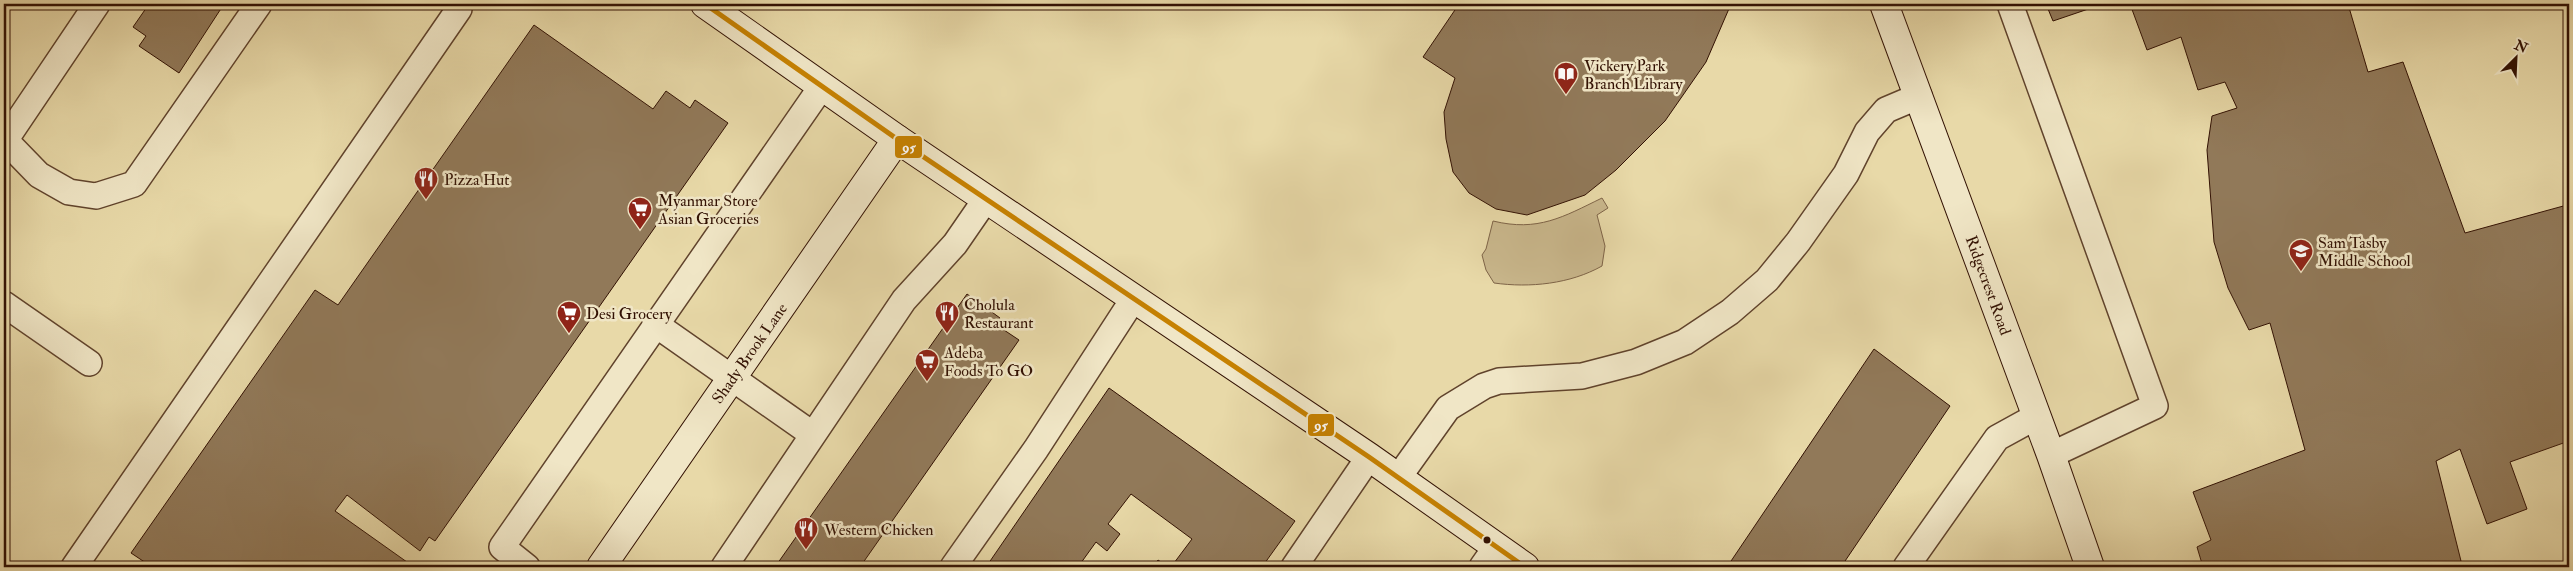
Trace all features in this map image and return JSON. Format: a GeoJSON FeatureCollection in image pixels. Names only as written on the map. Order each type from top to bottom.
{"type":"FeatureCollection","features":[{"type":"Feature","properties":{"kind":"street"},"geometry":{"type":"LineString","coordinates":[[705,4],[897,139],[1369,457],[1398,478],[1489,557],[1525,567]]}},
{"type":"Feature","properties":{"kind":"street","name":"Ridgecrest Road"},"geometry":{"type":"LineString","coordinates":[[1884,4],[1920,96],[2051,454],[2090,567]]}},
{"type":"Feature","properties":{"kind":"street","name":"Shady Brook Lane"},"geometry":{"type":"LineString","coordinates":[[601,567],[897,139]]}},
{"type":"Feature","properties":{"kind":"lane"},"geometry":{"type":"LineString","coordinates":[[98,4],[5,141],[39,175],[69,192],[96,196],[134,184],[260,4]]}},
{"type":"Feature","properties":{"kind":"lane"},"geometry":{"type":"LineString","coordinates":[[2010,4],[2155,406],[2051,454]]}},
{"type":"Feature","properties":{"kind":"lane"},"geometry":{"type":"LineString","coordinates":[[74,567],[458,6]]}},
{"type":"Feature","properties":{"kind":"lane"},"geometry":{"type":"LineString","coordinates":[[527,567],[502,547],[822,86]]}},
{"type":"Feature","properties":{"kind":"lane"},"geometry":{"type":"LineString","coordinates":[[1398,478],[1448,408],[1484,386],[1499,381],[1582,376],[1636,362],[1685,342],[1730,312],[1767,280],[1798,242],[1846,174],[1867,132],[1886,110],[1920,96]]}},
{"type":"Feature","properties":{"kind":"lane"},"geometry":{"type":"LineString","coordinates":[[724,567],[904,300],[955,244],[986,199]]}},
{"type":"Feature","properties":{"kind":"lane"},"geometry":{"type":"LineString","coordinates":[[953,567],[1036,449],[1134,298]]}},
{"type":"Feature","properties":{"kind":"lane"},"geometry":{"type":"LineString","coordinates":[[4,304],[89,363]]}},
{"type":"Feature","properties":{"kind":"lane"},"geometry":{"type":"LineString","coordinates":[[655,324],[812,434]]}},
{"type":"Feature","properties":{"kind":"lane"},"geometry":{"type":"LineString","coordinates":[[1906,567],[1997,438],[2037,416]]}},
{"type":"Feature","properties":{"kind":"lane"},"geometry":{"type":"LineString","coordinates":[[1294,567],[1369,457]]}},
{"type":"Feature","properties":{"kind":"shaded area"},"geometry":{"type":"Polygon","coordinates":[[[1602,198],[1608,208],[1597,215],[1605,246],[1602,266],[1563,281],[1536,285],[1494,283],[1486,270],[1482,255],[1486,249],[1493,221],[1509,224],[1537,224],[1562,217],[1602,198]]]}},
{"type":"Feature","properties":{"kind":"building"},"geometry":{"type":"Polygon","coordinates":[[[149,4],[224,4],[179,73],[139,46],[146,36],[133,27],[149,4]]]}},
{"type":"Feature","properties":{"kind":"building","name":"Vickery Park Branch Library"},"geometry":{"type":"Polygon","coordinates":[[[1459,4],[1731,4],[1706,62],[1665,121],[1616,170],[1585,195],[1527,215],[1496,209],[1469,193],[1453,172],[1446,139],[1444,112],[1455,78],[1423,57],[1459,4]]]}},
{"type":"Feature","properties":{"kind":"building"},"geometry":{"type":"Polygon","coordinates":[[[2046,4],[2103,4],[2053,21],[2046,4]]]}},
{"type":"Feature","properties":{"kind":"building"},"geometry":{"type":"Polygon","coordinates":[[[2130,4],[2348,4],[2368,72],[2403,62],[2465,233],[2567,205],[2569,212],[2569,441],[2510,462],[2527,509],[2487,524],[2460,449],[2436,461],[2461,561],[2443,567],[2203,567],[2197,547],[2211,540],[2193,492],[2305,450],[2270,323],[2249,330],[2228,288],[2214,242],[2207,150],[2212,116],[2237,108],[2225,82],[2198,90],[2181,37],[2147,50],[2130,4]]]}},
{"type":"Feature","properties":{"kind":"building"},"geometry":{"type":"Polygon","coordinates":[[[534,25],[653,109],[666,91],[690,108],[695,100],[728,123],[435,541],[429,537],[420,551],[347,495],[335,511],[414,567],[152,567],[131,553],[315,290],[338,305],[534,25]]]}},
{"type":"Feature","properties":{"kind":"building"},"geometry":{"type":"Polygon","coordinates":[[[967,294],[1000,318],[995,324],[1019,340],[860,567],[775,567],[967,294]]]}},
{"type":"Feature","properties":{"kind":"building"},"geometry":{"type":"Polygon","coordinates":[[[1874,349],[1950,406],[1841,567],[1727,567],[1874,349]]]}},
{"type":"Feature","properties":{"kind":"building"},"geometry":{"type":"Polygon","coordinates":[[[1109,388],[1295,521],[1262,567],[1171,567],[1192,539],[1131,494],[1108,524],[1120,534],[1107,551],[1096,542],[1078,567],[986,567],[1109,388]]]}},
{"type":"Feature","properties":{"kind":"building"},"geometry":{"type":"Polygon","coordinates":[[[1158,560],[1168,567],[1153,567],[1158,560]]]}},
{"type":"Feature","properties":{"kind":"transit line","name":"95"},"geometry":{"type":"LineString","coordinates":[[705,4],[897,139],[1369,457],[1525,567]]}},
{"type":"Feature","properties":{"kind":"place","name":"Vickery Park Branch Library"},"geometry":{"type":"Point","coordinates":[1566,95]}},
{"type":"Feature","properties":{"kind":"place","name":"Pizza Hut"},"geometry":{"type":"Point","coordinates":[426,200]}},
{"type":"Feature","properties":{"kind":"place","name":"Myanmar Store Asian Groceries"},"geometry":{"type":"Point","coordinates":[640,230]}},
{"type":"Feature","properties":{"kind":"place","name":"Sam Tasby Middle School"},"geometry":{"type":"Point","coordinates":[2301,272]}},
{"type":"Feature","properties":{"kind":"place","name":"Desi Grocery"},"geometry":{"type":"Point","coordinates":[569,334]}},
{"type":"Feature","properties":{"kind":"place","name":"Cholula Restaurant"},"geometry":{"type":"Point","coordinates":[947,334]}},
{"type":"Feature","properties":{"kind":"place","name":"Adeba Foods To GO"},"geometry":{"type":"Point","coordinates":[927,382]}},
{"type":"Feature","properties":{"kind":"place","name":"Western Chicken"},"geometry":{"type":"Point","coordinates":[806,550]}}]}
